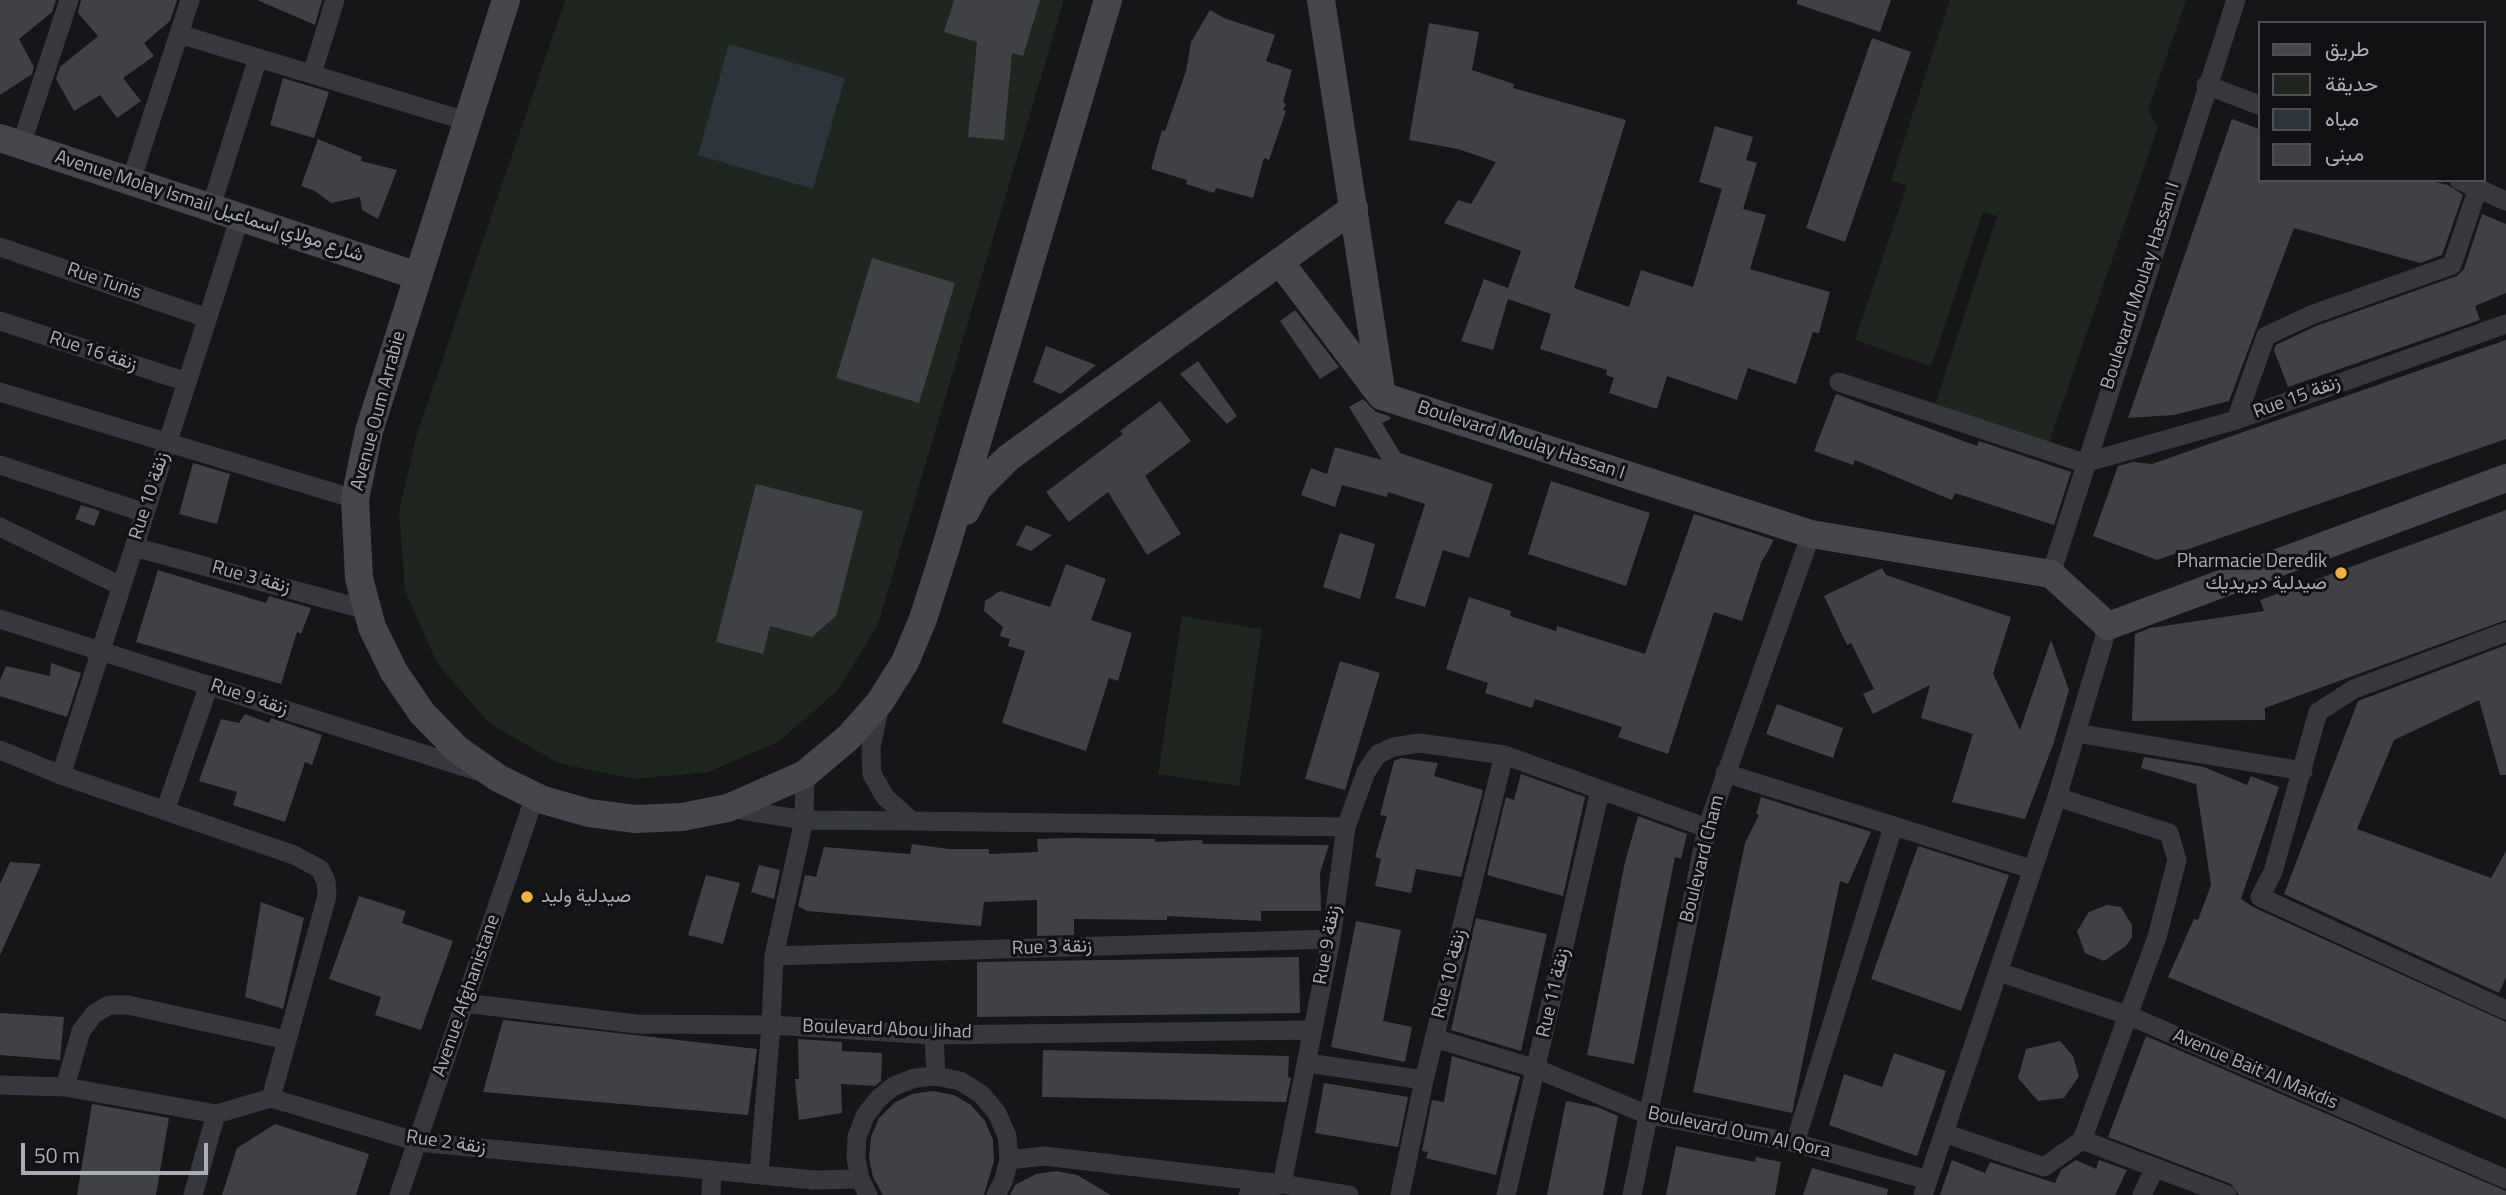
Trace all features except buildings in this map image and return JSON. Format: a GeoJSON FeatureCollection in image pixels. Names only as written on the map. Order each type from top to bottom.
{"type":"FeatureCollection","features":[{"type":"Feature","properties":{"kind":"street"},"geometry":{"type":"LineString","coordinates":[[11,142],[69,0]]}},
{"type":"Feature","properties":{"kind":"street"},"geometry":{"type":"LineString","coordinates":[[131,181],[190,0]]}},
{"type":"Feature","properties":{"kind":"street"},"geometry":{"type":"LineString","coordinates":[[312,74],[335,0]]}},
{"type":"Feature","properties":{"kind":"street","name":"Avenue Oum Arrabie"},"geometry":{"type":"LineString","coordinates":[[506,0],[369,431],[355,499],[359,578],[367,610],[394,672],[422,713],[457,749],[498,778],[539,798],[589,813],[635,819],[682,817],[728,808],[805,774],[849,737],[880,702],[905,662],[923,619],[946,547]]}},
{"type":"Feature","properties":{"kind":"street"},"geometry":{"type":"LineString","coordinates":[[946,547],[1108,0]]}},
{"type":"Feature","properties":{"kind":"street"},"geometry":{"type":"LineString","coordinates":[[1321,0],[1382,396]]}},
{"type":"Feature","properties":{"kind":"street","name":"Boulevard Moulay Hassan I"},"geometry":{"type":"LineString","coordinates":[[1382,396],[1811,534],[2051,574],[2084,463],[2236,0]]}},
{"type":"Feature","properties":{"kind":"street"},"geometry":{"type":"LineString","coordinates":[[179,34],[466,121]]}},
{"type":"Feature","properties":{"kind":"street"},"geometry":{"type":"LineString","coordinates":[[211,208],[258,58]]}},
{"type":"Feature","properties":{"kind":"street"},"geometry":{"type":"LineString","coordinates":[[2206,85],[2258,105]]}},
{"type":"Feature","properties":{"kind":"street","name":"Avenue Molay Ismail شارع مولاي اسماعيل"},"geometry":{"type":"LineString","coordinates":[[11,142],[418,275]]}},
{"type":"Feature","properties":{"kind":"street"},"geometry":{"type":"LineString","coordinates":[[2236,420],[2266,336],[2311,315],[2452,265],[2468,184],[2506,201]]}},
{"type":"Feature","properties":{"kind":"street"},"geometry":{"type":"LineString","coordinates":[[946,547],[978,488],[1007,458],[1354,208]]}},
{"type":"Feature","properties":{"kind":"street","name":"Rue 10 زنقة"},"geometry":{"type":"LineString","coordinates":[[61,775],[240,217]]}},
{"type":"Feature","properties":{"kind":"street","name":"Rue Tunis"},"geometry":{"type":"LineString","coordinates":[[0,247],[207,317]]}},
{"type":"Feature","properties":{"kind":"street"},"geometry":{"type":"LineString","coordinates":[[1280,262],[1382,396]]}},
{"type":"Feature","properties":{"kind":"street","name":"Rue 16 زنقة"},"geometry":{"type":"LineString","coordinates":[[0,321],[187,383]]}},
{"type":"Feature","properties":{"kind":"street","name":"Rue 15 زنقة"},"geometry":{"type":"LineString","coordinates":[[2084,463],[2236,420],[2506,324]]}},
{"type":"Feature","properties":{"kind":"street"},"geometry":{"type":"LineString","coordinates":[[1839,382],[2084,463]]}},
{"type":"Feature","properties":{"kind":"street"},"geometry":{"type":"LineString","coordinates":[[0,392],[355,499]]}},
{"type":"Feature","properties":{"kind":"street"},"geometry":{"type":"LineString","coordinates":[[0,465],[145,513]]}},
{"type":"Feature","properties":{"kind":"street"},"geometry":{"type":"LineString","coordinates":[[2108,626],[2506,478]]}},
{"type":"Feature","properties":{"kind":"street"},"geometry":{"type":"LineString","coordinates":[[0,527],[121,586]]}},
{"type":"Feature","properties":{"kind":"street","name":"Boulevard Cham"},"geometry":{"type":"LineString","coordinates":[[1632,1195],[1646,1114],[1707,828],[1811,534]]}},
{"type":"Feature","properties":{"kind":"street","name":"Rue 3 زنقة"},"geometry":{"type":"LineString","coordinates":[[134,547],[367,610]]}},
{"type":"Feature","properties":{"kind":"street"},"geometry":{"type":"LineString","coordinates":[[2051,574],[2108,626]]}},
{"type":"Feature","properties":{"kind":"street","name":"Rue 9 زنقة"},"geometry":{"type":"LineString","coordinates":[[0,619],[498,778]]}},
{"type":"Feature","properties":{"kind":"street"},"geometry":{"type":"LineString","coordinates":[[1926,1188],[2057,797],[2108,626]]}},
{"type":"Feature","properties":{"kind":"street"},"geometry":{"type":"LineString","coordinates":[[2506,632],[2354,690],[2318,712],[2273,872],[2260,897],[2506,1010]]}},
{"type":"Feature","properties":{"kind":"street"},"geometry":{"type":"LineString","coordinates":[[165,811],[209,685]]}},
{"type":"Feature","properties":{"kind":"street"},"geometry":{"type":"LineString","coordinates":[[880,702],[871,747],[872,774],[885,797],[912,821]]}},
{"type":"Feature","properties":{"kind":"street"},"geometry":{"type":"LineString","coordinates":[[2076,733],[2303,771]]}},
{"type":"Feature","properties":{"kind":"street","name":"Rue 9 زنقة"},"geometry":{"type":"LineString","coordinates":[[1282,1184],[1331,939],[1346,827],[1366,772],[1378,754],[1394,747],[1419,743],[1504,755]]}},
{"type":"Feature","properties":{"kind":"street"},"geometry":{"type":"LineString","coordinates":[[0,750],[61,775],[294,855],[320,869],[326,881],[327,896],[271,1098],[216,1115],[65,1087],[0,1085]]}},
{"type":"Feature","properties":{"kind":"street"},"geometry":{"type":"LineString","coordinates":[[1504,755],[1707,828]]}},
{"type":"Feature","properties":{"kind":"street","name":"Rue 10 زنقة"},"geometry":{"type":"LineString","coordinates":[[1400,1195],[1424,1080],[1504,755]]}},
{"type":"Feature","properties":{"kind":"street"},"geometry":{"type":"LineString","coordinates":[[1725,773],[2031,869]]}},
{"type":"Feature","properties":{"kind":"street"},"geometry":{"type":"LineString","coordinates":[[758,1174],[772,1025],[774,956],[804,820],[805,774]]}},
{"type":"Feature","properties":{"kind":"street","name":"Rue 11 زنقة"},"geometry":{"type":"LineString","coordinates":[[1506,1195],[1600,791]]}},
{"type":"Feature","properties":{"kind":"street"},"geometry":{"type":"LineString","coordinates":[[1944,1133],[2044,1167],[2082,1140],[2157,937],[2177,860],[2169,833],[2057,797]]}},
{"type":"Feature","properties":{"kind":"street","name":"Avenue Afghanistane"},"geometry":{"type":"LineString","coordinates":[[398,1195],[539,798]]}},
{"type":"Feature","properties":{"kind":"street"},"geometry":{"type":"LineString","coordinates":[[728,808],[804,820],[1346,827]]}},
{"type":"Feature","properties":{"kind":"street"},"geometry":{"type":"LineString","coordinates":[[1795,1143],[1893,827]]}},
{"type":"Feature","properties":{"kind":"street","name":"Rue 3 زنقة"},"geometry":{"type":"LineString","coordinates":[[774,956],[1331,939]]}},
{"type":"Feature","properties":{"kind":"street","name":"Avenue Bait Al Makdis"},"geometry":{"type":"LineString","coordinates":[[1999,972],[2130,1016],[2506,1179]]}},
{"type":"Feature","properties":{"kind":"street","name":"Boulevard Abou Jihad"},"geometry":{"type":"LineString","coordinates":[[465,1003],[636,1024],[772,1025],[934,1035],[1312,1030]]}},
{"type":"Feature","properties":{"kind":"street"},"geometry":{"type":"LineString","coordinates":[[65,1087],[81,1031],[94,1014],[109,1004],[128,1005],[288,1040]]}},
{"type":"Feature","properties":{"kind":"street"},"geometry":{"type":"LineString","coordinates":[[934,1035],[936,1076]]}},
{"type":"Feature","properties":{"kind":"street","name":"Boulevard Oum Al Qora"},"geometry":{"type":"LineString","coordinates":[[1434,1038],[1537,1069],[1646,1114],[1795,1143],[1926,1188]]}},
{"type":"Feature","properties":{"kind":"street"},"geometry":{"type":"LineString","coordinates":[[1307,1063],[1424,1080]]}},
{"type":"Feature","properties":{"kind":"street"},"geometry":{"type":"LineString","coordinates":[[864,1187],[856,1158],[857,1137],[865,1116],[878,1099],[894,1086],[915,1078],[936,1076],[960,1081],[981,1094],[997,1113],[1007,1136],[1009,1160],[996,1195]]}},
{"type":"Feature","properties":{"kind":"street","name":"Rue 2 زنقة"},"geometry":{"type":"LineString","coordinates":[[271,1098],[418,1142],[758,1174],[816,1187],[864,1187]]}},
{"type":"Feature","properties":{"kind":"street"},"geometry":{"type":"LineString","coordinates":[[193,1195],[216,1115]]}},
{"type":"Feature","properties":{"kind":"street"},"geometry":{"type":"LineString","coordinates":[[2082,1140],[2227,1195]]}},
{"type":"Feature","properties":{"kind":"street"},"geometry":{"type":"LineString","coordinates":[[1009,1160],[1044,1156],[1282,1184],[1349,1195]]}},
{"type":"Feature","properties":{"kind":"street"},"geometry":{"type":"LineString","coordinates":[[2142,1195],[2155,1167]]}},
{"type":"Feature","properties":{"kind":"street"},"geometry":{"type":"LineString","coordinates":[[711,1195],[712,1170]]}},
{"type":"Feature","properties":{"kind":"street"},"geometry":{"type":"LineString","coordinates":[[1248,1195],[1282,1184]]}},
{"type":"Feature","properties":{"kind":"green space"},"geometry":{"type":"Polygon","coordinates":[[[565,0],[1064,0],[877,627],[836,692],[778,742],[708,772],[633,779],[558,763],[489,723],[437,663],[405,590],[399,511],[417,434],[565,0]]]}},
{"type":"Feature","properties":{"kind":"green space"},"geometry":{"type":"Polygon","coordinates":[[[1950,0],[2186,0],[2148,110],[2158,127],[2047,448],[1934,408],[1997,216],[1983,212],[1931,366],[1855,340],[1907,186],[1891,180],[1950,0]]]}},
{"type":"Feature","properties":{"kind":"green space"},"geometry":{"type":"Polygon","coordinates":[[[1182,616],[1262,629],[1239,786],[1158,774],[1182,616]]]}},
{"type":"Feature","properties":{"kind":"water"},"geometry":{"type":"Polygon","coordinates":[[[729,44],[845,78],[813,189],[698,155],[729,44]]]}},
{"type":"Feature","properties":{"kind":"place","name":"Pharmacie Deredik صيدلية ديريديك"},"geometry":{"type":"Point","coordinates":[2341,573]}},
{"type":"Feature","properties":{"kind":"place","name":"صيدلية وليد"},"geometry":{"type":"Point","coordinates":[527,897]}}]}
